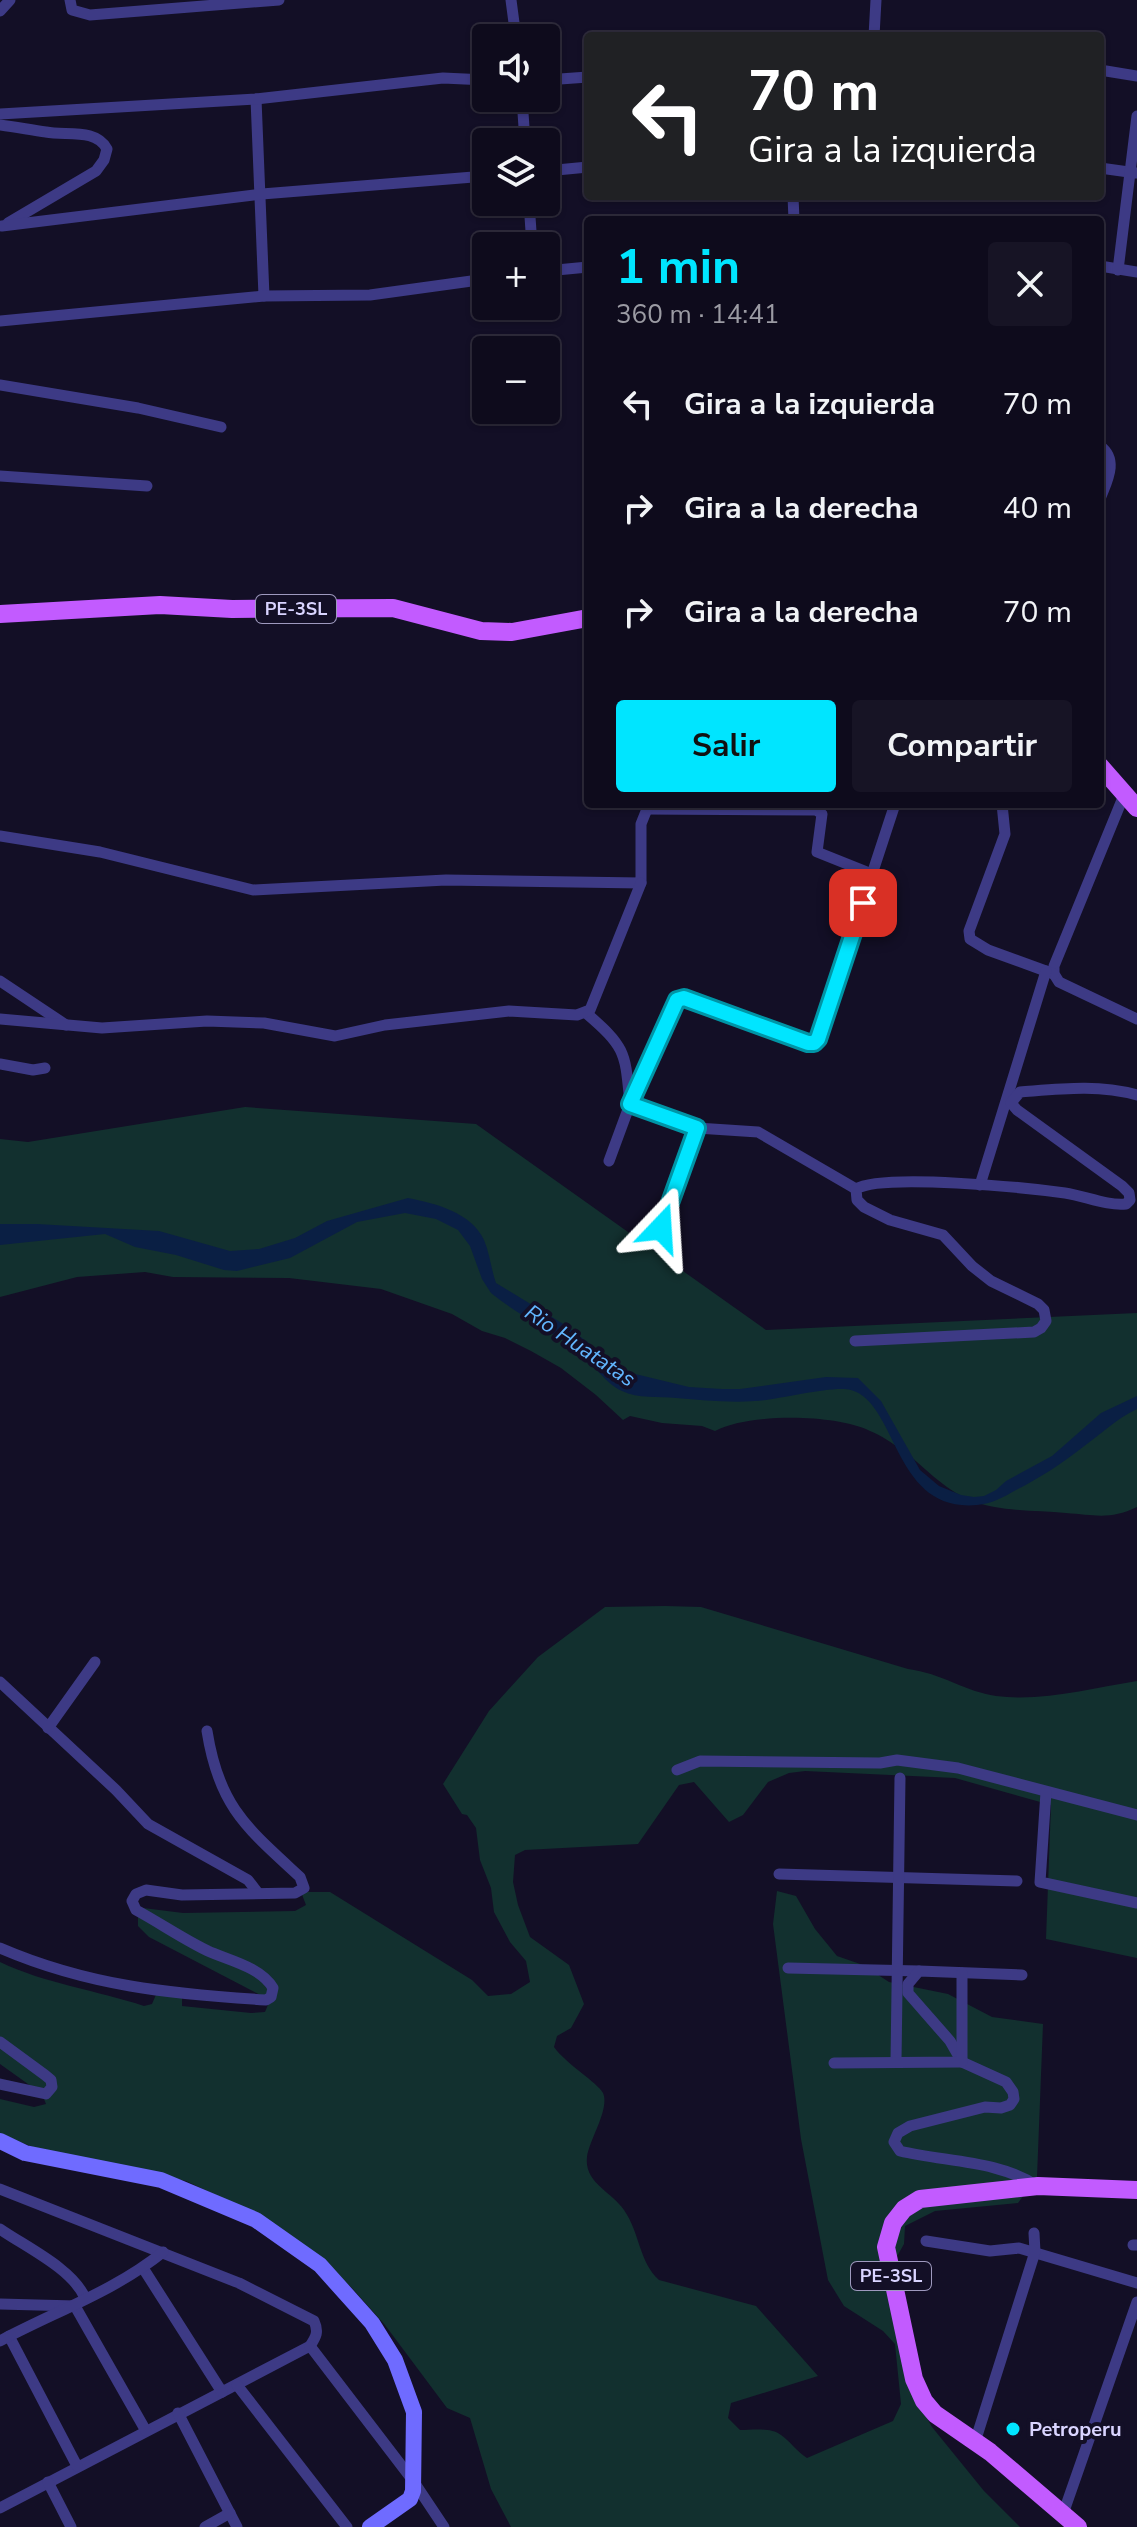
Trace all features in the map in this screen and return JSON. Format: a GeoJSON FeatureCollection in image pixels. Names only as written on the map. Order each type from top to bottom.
{"type":"FeatureCollection","features":[{"type":"Feature","properties":{"kind":"main road","name":"PE-3SL"},"geometry":{"type":"LineString","coordinates":[[0,614],[160,605],[232,609],[393,608],[481,631],[512,632],[584,619]]}},
{"type":"Feature","properties":{"kind":"main road"},"geometry":{"type":"LineString","coordinates":[[1104,771],[1131,801]]}},
{"type":"Feature","properties":{"kind":"main road","name":"PE-3SL"},"geometry":{"type":"LineString","coordinates":[[1078,2527],[975,2442],[935,2414],[924,2401],[914,2379],[886,2247],[893,2223],[904,2209],[920,2199],[1038,2186],[1137,2190]]}},
{"type":"Feature","properties":{"kind":"street"},"geometry":{"type":"LineString","coordinates":[[0,11],[10,0]]}},
{"type":"Feature","properties":{"kind":"street"},"geometry":{"type":"LineString","coordinates":[[70,0],[72,10],[90,15],[279,0]]}},
{"type":"Feature","properties":{"kind":"street"},"geometry":{"type":"LineString","coordinates":[[511,0],[514,24]]}},
{"type":"Feature","properties":{"kind":"street"},"geometry":{"type":"LineString","coordinates":[[874,32],[876,0]]}},
{"type":"Feature","properties":{"kind":"street"},"geometry":{"type":"LineString","coordinates":[[1104,71],[1137,76]]}},
{"type":"Feature","properties":{"kind":"street"},"geometry":{"type":"LineString","coordinates":[[560,79],[584,77]]}},
{"type":"Feature","properties":{"kind":"street"},"geometry":{"type":"LineString","coordinates":[[0,114],[256,99],[443,78],[472,79]]}},
{"type":"Feature","properties":{"kind":"street"},"geometry":{"type":"LineString","coordinates":[[256,99],[264,296]]}},
{"type":"Feature","properties":{"kind":"street"},"geometry":{"type":"LineString","coordinates":[[1118,270],[1134,172],[1137,116]]}},
{"type":"Feature","properties":{"kind":"street"},"geometry":{"type":"LineString","coordinates":[[0,125],[78,134],[97,139],[107,149],[96,171],[1,227]]}},
{"type":"Feature","properties":{"kind":"street"},"geometry":{"type":"LineString","coordinates":[[560,170],[584,167]]}},
{"type":"Feature","properties":{"kind":"street"},"geometry":{"type":"LineString","coordinates":[[1104,168],[1134,172]]}},
{"type":"Feature","properties":{"kind":"street"},"geometry":{"type":"LineString","coordinates":[[1,227],[262,194],[472,177]]}},
{"type":"Feature","properties":{"kind":"street"},"geometry":{"type":"LineString","coordinates":[[560,270],[584,267]]}},
{"type":"Feature","properties":{"kind":"street"},"geometry":{"type":"LineString","coordinates":[[1104,267],[1137,272]]}},
{"type":"Feature","properties":{"kind":"street"},"geometry":{"type":"LineString","coordinates":[[0,321],[264,296],[370,295],[472,281]]}},
{"type":"Feature","properties":{"kind":"street"},"geometry":{"type":"LineString","coordinates":[[0,385],[138,408],[221,427]]}},
{"type":"Feature","properties":{"kind":"street"},"geometry":{"type":"LineString","coordinates":[[1104,450],[1111,462],[1104,486]]}},
{"type":"Feature","properties":{"kind":"street"},"geometry":{"type":"LineString","coordinates":[[0,476],[147,486]]}},
{"type":"Feature","properties":{"kind":"street"},"geometry":{"type":"LineString","coordinates":[[980,1185],[1050,972],[1131,801]]}},
{"type":"Feature","properties":{"kind":"street"},"geometry":{"type":"LineString","coordinates":[[0,1019],[66,1026],[123,1027],[207,1021],[264,1023],[335,1036],[385,1025],[509,1011],[586,1013],[590,1010],[634,906],[641,883],[641,824],[648,808]]}},
{"type":"Feature","properties":{"kind":"street"},"geometry":{"type":"LineString","coordinates":[[704,808],[816,810],[822,814],[817,852],[872,874]]}},
{"type":"Feature","properties":{"kind":"street"},"geometry":{"type":"LineString","coordinates":[[609,1161],[630,1104],[677,1000],[684,998],[814,1043],[894,808]]}},
{"type":"Feature","properties":{"kind":"street"},"geometry":{"type":"LineString","coordinates":[[1002,808],[1005,834],[969,931],[970,939],[988,950],[1050,972],[1059,982],[1137,1019]]}},
{"type":"Feature","properties":{"kind":"street"},"geometry":{"type":"LineString","coordinates":[[0,836],[100,852],[253,890],[446,880],[641,883]]}},
{"type":"Feature","properties":{"kind":"street"},"geometry":{"type":"LineString","coordinates":[[0,981],[66,1026]]}},
{"type":"Feature","properties":{"kind":"street"},"geometry":{"type":"LineString","coordinates":[[586,1013],[616,1040],[626,1059],[630,1104]]}},
{"type":"Feature","properties":{"kind":"street"},"geometry":{"type":"LineString","coordinates":[[0,1064],[33,1070],[45,1068]]}},
{"type":"Feature","properties":{"kind":"street"},"geometry":{"type":"LineString","coordinates":[[856,1189],[882,1181],[980,1185],[1066,1193],[1126,1204],[1130,1200],[1129,1193],[1122,1186],[1011,1103],[1020,1092],[1081,1087],[1117,1089],[1137,1095]]}},
{"type":"Feature","properties":{"kind":"street"},"geometry":{"type":"LineString","coordinates":[[630,1104],[697,1128],[758,1132],[856,1189]]}},
{"type":"Feature","properties":{"kind":"street"},"geometry":{"type":"LineString","coordinates":[[661,1228],[697,1128]]}},
{"type":"Feature","properties":{"kind":"street"},"geometry":{"type":"LineString","coordinates":[[855,1341],[1034,1332],[1046,1321],[1044,1310],[1038,1304],[991,1281],[943,1235],[878,1215],[857,1200],[856,1189]]}},
{"type":"Feature","properties":{"kind":"street"},"geometry":{"type":"LineString","coordinates":[[48,1728],[95,1662]]}},
{"type":"Feature","properties":{"kind":"street"},"geometry":{"type":"LineString","coordinates":[[0,1682],[148,1824],[248,1880],[258,1893]]}},
{"type":"Feature","properties":{"kind":"street"},"geometry":{"type":"LineString","coordinates":[[0,1948],[64,1971],[140,1989],[266,2000],[271,1997],[273,1988],[266,1979],[206,1950],[136,1910],[132,1901],[136,1894],[146,1890],[182,1895],[302,1891],[303,1883],[249,1830],[222,1790],[207,1731]]}},
{"type":"Feature","properties":{"kind":"street"},"geometry":{"type":"LineString","coordinates":[[677,1770],[700,1761],[880,1763],[897,1760],[958,1768],[1137,1815]]}},
{"type":"Feature","properties":{"kind":"street"},"geometry":{"type":"LineString","coordinates":[[896,2061],[900,1778]]}},
{"type":"Feature","properties":{"kind":"street"},"geometry":{"type":"LineString","coordinates":[[1046,1792],[1040,1882],[1137,1903]]}},
{"type":"Feature","properties":{"kind":"street"},"geometry":{"type":"LineString","coordinates":[[779,1874],[1017,1881]]}},
{"type":"Feature","properties":{"kind":"street"},"geometry":{"type":"LineString","coordinates":[[788,1968],[1022,1975]]}},
{"type":"Feature","properties":{"kind":"street"},"geometry":{"type":"LineString","coordinates":[[919,1971],[908,1984],[908,1993],[950,2041],[962,2062]]}},
{"type":"Feature","properties":{"kind":"street"},"geometry":{"type":"LineString","coordinates":[[962,1973],[962,2062]]}},
{"type":"Feature","properties":{"kind":"street"},"geometry":{"type":"LineString","coordinates":[[0,2042],[51,2080],[52,2087],[46,2094],[0,2084]]}},
{"type":"Feature","properties":{"kind":"street"},"geometry":{"type":"LineString","coordinates":[[834,2063],[962,2062],[1006,2082],[1013,2092],[1010,2105],[985,2107],[910,2126],[898,2133],[894,2142],[896,2147],[907,2153],[1023,2176],[1038,2186]]}},
{"type":"Feature","properties":{"kind":"street"},"geometry":{"type":"LineString","coordinates":[[0,2141],[25,2153],[161,2180],[256,2220],[320,2265],[372,2323],[395,2360],[414,2412],[414,2482],[410,2499],[370,2527]]}},
{"type":"Feature","properties":{"kind":"street"},"geometry":{"type":"LineString","coordinates":[[0,2189],[239,2283],[314,2321],[317,2335],[310,2346],[0,2508]]}},
{"type":"Feature","properties":{"kind":"street"},"geometry":{"type":"LineString","coordinates":[[0,2229],[70,2276],[81,2288],[80,2302],[146,2431]]}},
{"type":"Feature","properties":{"kind":"street"},"geometry":{"type":"LineString","coordinates":[[975,2442],[1035,2252],[1034,2233]]}},
{"type":"Feature","properties":{"kind":"street"},"geometry":{"type":"LineString","coordinates":[[926,2241],[981,2251],[1013,2247],[1137,2283]]}},
{"type":"Feature","properties":{"kind":"street"},"geometry":{"type":"LineString","coordinates":[[77,2466],[4,2338],[143,2268],[163,2252]]}},
{"type":"Feature","properties":{"kind":"street"},"geometry":{"type":"LineString","coordinates":[[143,2268],[222,2392]]}},
{"type":"Feature","properties":{"kind":"street"},"geometry":{"type":"LineString","coordinates":[[0,2304],[80,2302]]}},
{"type":"Feature","properties":{"kind":"street"},"geometry":{"type":"LineString","coordinates":[[1063,2514],[1137,2302]]}},
{"type":"Feature","properties":{"kind":"street"},"geometry":{"type":"LineString","coordinates":[[310,2346],[414,2482],[444,2527]]}},
{"type":"Feature","properties":{"kind":"street"},"geometry":{"type":"LineString","coordinates":[[237,2385],[347,2527]]}},
{"type":"Feature","properties":{"kind":"street"},"geometry":{"type":"LineString","coordinates":[[178,2413],[237,2527]]}},
{"type":"Feature","properties":{"kind":"street"},"geometry":{"type":"LineString","coordinates":[[48,2482],[71,2527]]}},
{"type":"Feature","properties":{"kind":"street"},"geometry":{"type":"LineString","coordinates":[[205,2527],[230,2513]]}},
{"type":"Feature","properties":{"kind":"green space"},"geometry":{"type":"Polygon","coordinates":[[[245,1107],[476,1124],[766,1330],[1137,1313],[1137,1507],[1102,1516],[1017,1510],[981,1504],[951,1490],[882,1437],[855,1425],[836,1421],[770,1419],[730,1425],[715,1431],[702,1426],[662,1423],[630,1416],[623,1420],[561,1368],[531,1351],[482,1331],[452,1314],[381,1289],[289,1278],[173,1277],[145,1272],[77,1277],[0,1297],[0,1139],[28,1142],[245,1107]]]}},
{"type":"Feature","properties":{"kind":"green space"},"geometry":{"type":"Polygon","coordinates":[[[605,1607],[701,1607],[996,1696],[1049,1696],[1137,1681],[1137,1958],[1046,1939],[1051,1805],[955,1778],[805,1771],[789,1773],[768,1782],[743,1815],[729,1822],[694,1782],[679,1785],[638,1844],[525,1850],[515,1855],[513,1882],[530,1937],[569,1965],[584,2004],[571,2028],[557,2036],[554,2047],[603,2093],[602,2116],[587,2157],[590,2174],[624,2210],[647,2265],[659,2280],[756,2306],[818,2376],[731,2403],[728,2418],[740,2430],[777,2432],[807,2458],[893,2421],[901,2404],[895,2344],[883,2331],[844,2306],[828,2280],[801,2139],[773,1924],[777,1891],[796,1896],[815,1929],[837,1956],[863,1965],[889,1982],[948,1994],[992,2017],[1043,2024],[1037,2177],[1018,2203],[935,2211],[905,2226],[904,2244],[887,2274],[915,2398],[932,2427],[984,2491],[1020,2527],[511,2527],[491,2489],[470,2418],[447,2408],[385,2325],[351,2287],[312,2252],[261,2216],[186,2181],[33,2147],[0,2134],[0,2099],[34,2107],[46,2104],[42,2094],[0,2064],[0,1962],[35,1976],[144,2006],[152,2004],[158,1990],[182,1997],[182,2006],[265,2012],[270,2000],[149,1937],[138,1926],[138,1915],[143,1908],[183,1913],[295,1911],[306,1905],[301,1892],[330,1892],[472,1980],[488,1996],[511,1994],[530,1982],[526,1961],[510,1942],[494,1912],[491,1888],[480,1860],[476,1828],[467,1815],[462,1814],[443,1784],[489,1711],[538,1657],[605,1607]]]}},
{"type":"Feature","properties":{"kind":"water","name":"Rio Huatatas"},"geometry":{"type":"Polygon","coordinates":[[[408,1198],[441,1206],[471,1223],[484,1240],[496,1283],[565,1325],[595,1348],[608,1364],[627,1372],[689,1387],[722,1389],[826,1377],[858,1378],[881,1401],[920,1470],[939,1486],[961,1495],[984,1496],[996,1490],[1006,1481],[1052,1456],[1101,1413],[1137,1396],[1137,1409],[1034,1481],[1002,1498],[977,1505],[949,1503],[928,1492],[913,1476],[879,1415],[866,1399],[851,1390],[832,1389],[735,1402],[642,1396],[622,1391],[577,1350],[491,1293],[482,1279],[470,1246],[458,1230],[436,1219],[405,1213],[357,1222],[290,1258],[237,1271],[135,1247],[105,1234],[0,1245],[0,1224],[37,1224],[159,1231],[230,1251],[259,1249],[295,1238],[327,1221],[408,1198]]]}},
{"type":"Feature","properties":{"kind":"place","name":"Petroperu"},"geometry":{"type":"Point","coordinates":[1013,2429]}},
{"type":"Feature","properties":{"kind":"route"},"geometry":{"type":"LineString","coordinates":[[661,1228],[697,1128],[630,1104],[677,1000],[684,998],[814,1043],[818,1039],[863,903]]}}]}
